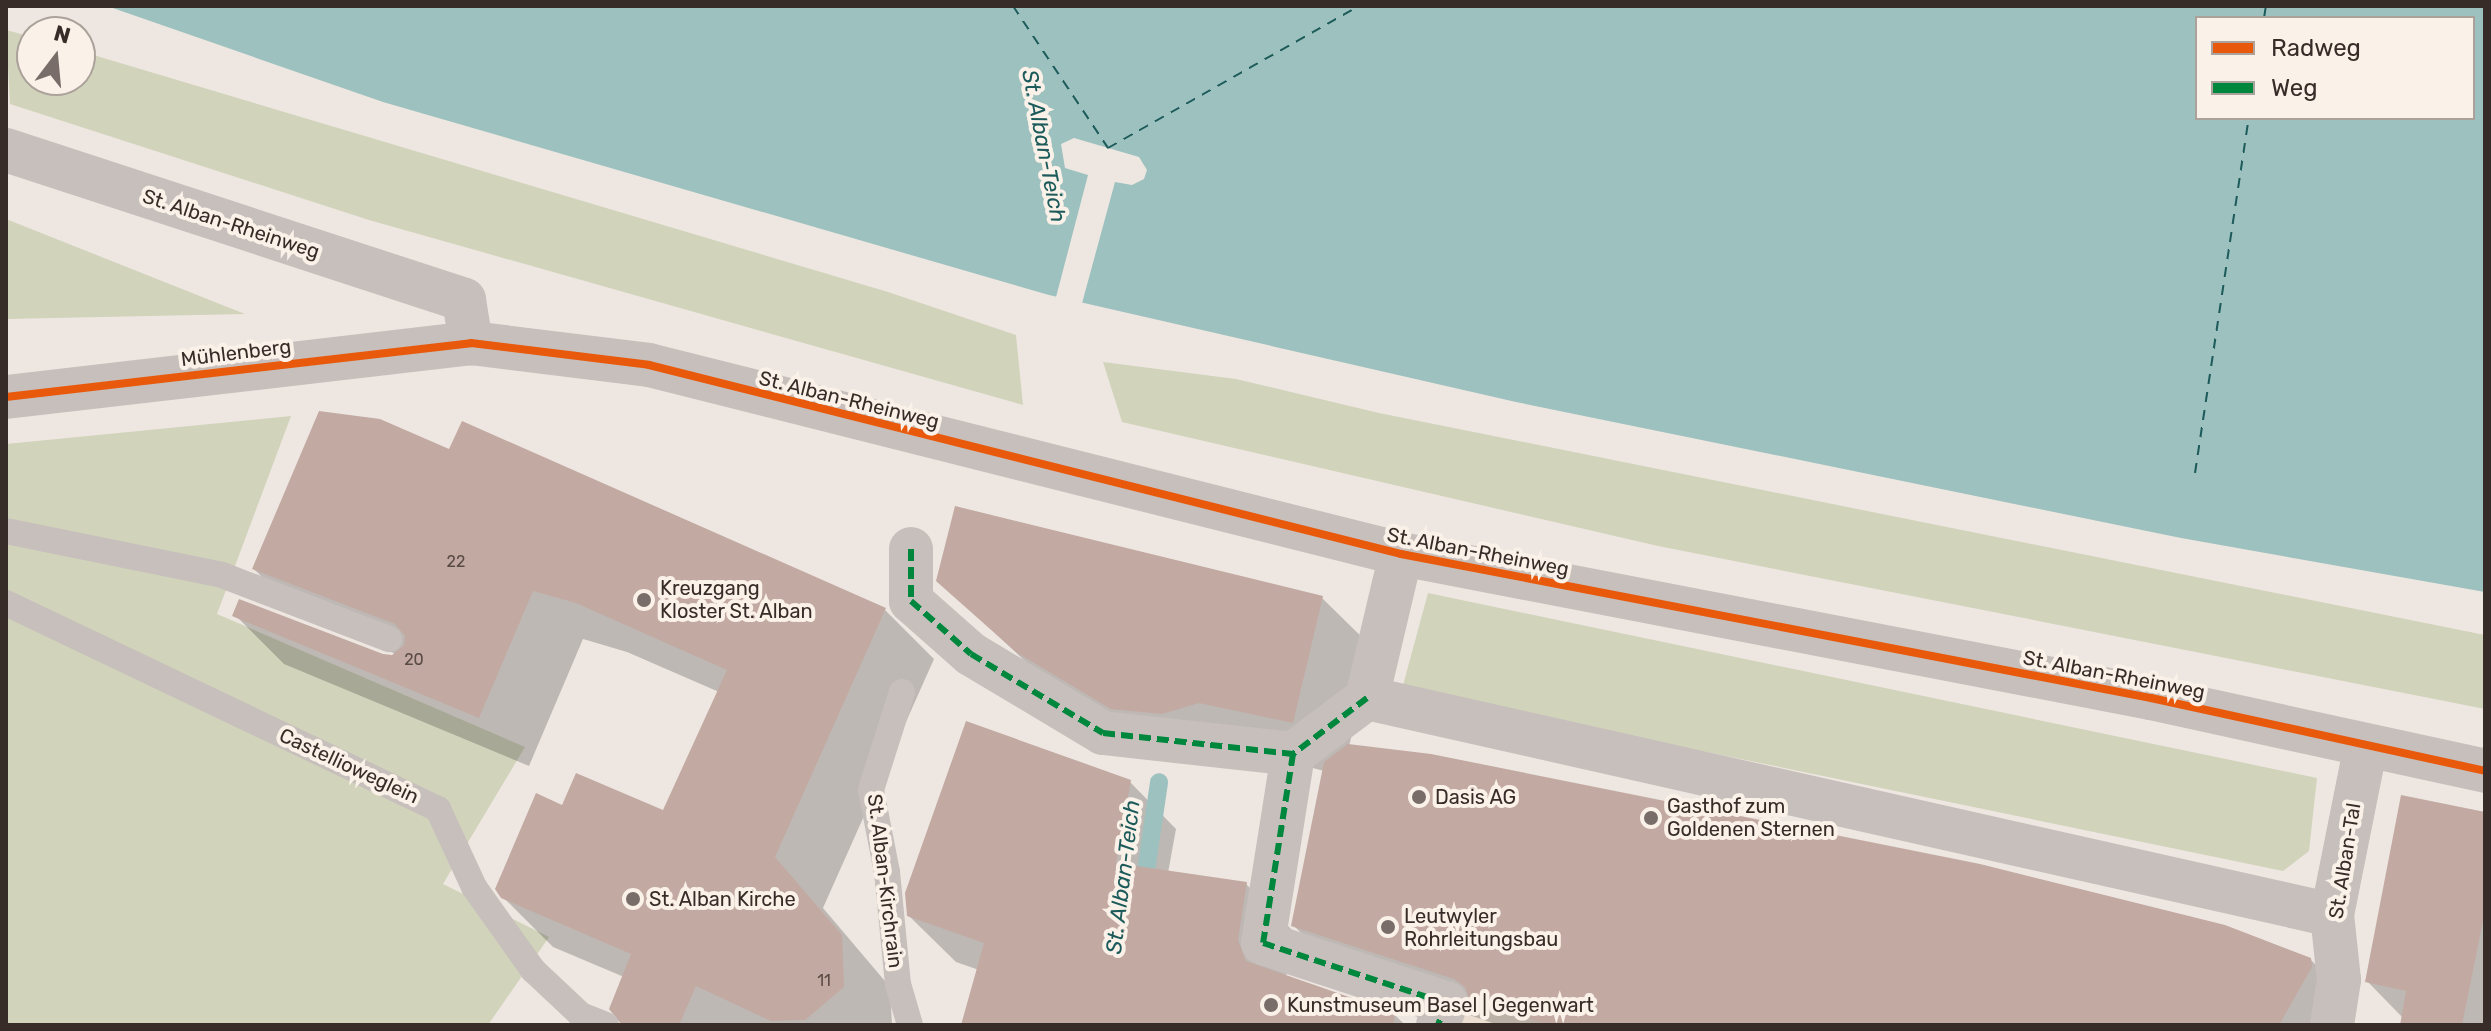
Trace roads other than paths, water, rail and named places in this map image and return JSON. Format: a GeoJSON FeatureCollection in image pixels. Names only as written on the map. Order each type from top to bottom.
{"type":"FeatureCollection","features":[{"type":"Feature","properties":{"kind":"street","name":"St. Alban-Rheinweg"},"geometry":{"type":"LineString","coordinates":[[6,150],[464,300],[471,343],[649,365],[1401,554],[2151,698],[2485,771]]}},
{"type":"Feature","properties":{"kind":"street","name":"Mühlenberg"},"geometry":{"type":"LineString","coordinates":[[6,397],[471,343]]}},
{"type":"Feature","properties":{"kind":"street"},"geometry":{"type":"LineString","coordinates":[[911,549],[911,601],[971,654],[1103,733],[1293,754],[1367,698],[2332,915]]}},
{"type":"Feature","properties":{"kind":"street","name":"St. Alban-Rheinweg"},"geometry":{"type":"LineString","coordinates":[[1367,698],[1401,554]]}},
{"type":"Feature","properties":{"kind":"street","name":"St. Alban-Tal"},"geometry":{"type":"LineString","coordinates":[[2332,1025],[2339,980],[2332,915],[2366,745]]}},
{"type":"Feature","properties":{"kind":"street"},"geometry":{"type":"LineString","coordinates":[[1293,754],[1263,943],[1446,1003],[1438,1025]]}},
{"type":"Feature","properties":{"kind":"lane"},"geometry":{"type":"LineString","coordinates":[[6,531],[222,575],[389,639]]}},
{"type":"Feature","properties":{"kind":"lane","name":"Castellioweglein"},"geometry":{"type":"LineString","coordinates":[[6,603],[438,809],[474,887],[533,970],[581,1015],[606,1025]]}},
{"type":"Feature","properties":{"kind":"lane","name":"St. Alban-Kirchrain"},"geometry":{"type":"LineString","coordinates":[[902,692],[871,790],[887,872],[898,984],[910,1025]]}},
{"type":"Feature","properties":{"kind":"water"},"geometry":{"type":"Polygon","coordinates":[[[107,6],[2485,6],[2485,592],[2181,538],[1516,402],[1049,295],[383,102],[107,6]]]}},
{"type":"Feature","properties":{"kind":"waterway","name":"St. Alban-Teich"},"geometry":{"type":"LineString","coordinates":[[1143,891],[1159,782]]}},
{"type":"Feature","properties":{"kind":"place","name":"Kreuzgang Kloster St. Alban"},"geometry":{"type":"Point","coordinates":[644,600]}},
{"type":"Feature","properties":{"kind":"place","name":"Dasis AG"},"geometry":{"type":"Point","coordinates":[1419,797]}},
{"type":"Feature","properties":{"kind":"place","name":"Gasthof zum Goldenen Sternen"},"geometry":{"type":"Point","coordinates":[1651,818]}},
{"type":"Feature","properties":{"kind":"place","name":"St. Alban Kirche"},"geometry":{"type":"Point","coordinates":[633,899]}},
{"type":"Feature","properties":{"kind":"place","name":"Leutwyler Rohrleitungsbau"},"geometry":{"type":"Point","coordinates":[1388,927]}},
{"type":"Feature","properties":{"kind":"place","name":"Kunstmuseum Basel | Gegenwart"},"geometry":{"type":"Point","coordinates":[1271,1005]}}]}
